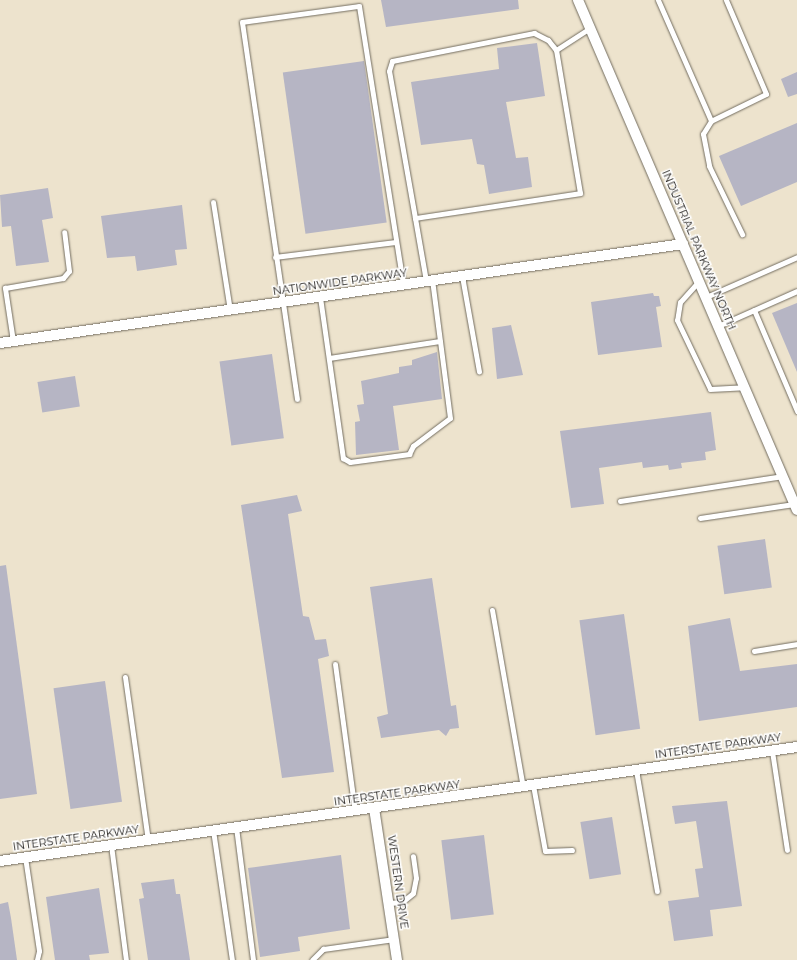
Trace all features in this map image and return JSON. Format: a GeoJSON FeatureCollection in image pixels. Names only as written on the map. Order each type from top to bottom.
{"type":"FeatureCollection","features":[{"type":"Feature","properties":{"kind":"street","name":"INDUSTRIAL PARKWAY NORTH"},"geometry":{"type":"LineString","coordinates":[[578,0],[796,507]]}},
{"type":"Feature","properties":{"kind":"street","name":"NATIONWIDE PARKWAY"},"geometry":{"type":"LineString","coordinates":[[0,343],[683,244]]}},
{"type":"Feature","properties":{"kind":"street","name":"INTERSTATE PARKWAY"},"geometry":{"type":"LineString","coordinates":[[0,861],[797,747]]}},
{"type":"Feature","properties":{"kind":"street","name":"WESTERN DRIVE"},"geometry":{"type":"LineString","coordinates":[[374,808],[397,960]]}},
{"type":"Feature","properties":{"kind":"lane"},"geometry":{"type":"LineString","coordinates":[[658,0],[711,121]]}},
{"type":"Feature","properties":{"kind":"lane"},"geometry":{"type":"LineString","coordinates":[[726,0],[766,94],[711,121],[703,134],[709,166],[742,234]]}},
{"type":"Feature","properties":{"kind":"lane"},"geometry":{"type":"LineString","coordinates":[[297,399],[284,302],[275,258],[242,22],[359,6],[395,242],[403,285]]}},
{"type":"Feature","properties":{"kind":"lane"},"geometry":{"type":"LineString","coordinates":[[556,50],[590,28]]}},
{"type":"Feature","properties":{"kind":"lane"},"geometry":{"type":"LineString","coordinates":[[320,297],[343,458],[350,462],[409,454],[412,446],[450,418],[440,341],[415,218],[389,71],[392,61],[534,33],[548,40],[556,50],[580,193],[415,218]]}},
{"type":"Feature","properties":{"kind":"lane"},"geometry":{"type":"LineString","coordinates":[[213,202],[230,310]]}},
{"type":"Feature","properties":{"kind":"lane"},"geometry":{"type":"LineString","coordinates":[[13,341],[5,288],[63,278],[69,271],[64,232]]}},
{"type":"Feature","properties":{"kind":"lane"},"geometry":{"type":"LineString","coordinates":[[275,258],[395,242]]}},
{"type":"Feature","properties":{"kind":"lane"},"geometry":{"type":"LineString","coordinates":[[706,297],[797,257]]}},
{"type":"Feature","properties":{"kind":"lane"},"geometry":{"type":"LineString","coordinates":[[462,276],[479,371]]}},
{"type":"Feature","properties":{"kind":"lane"},"geometry":{"type":"LineString","coordinates":[[699,281],[680,302],[677,320],[710,389],[744,387]]}},
{"type":"Feature","properties":{"kind":"lane"},"geometry":{"type":"LineString","coordinates":[[718,326],[797,291]]}},
{"type":"Feature","properties":{"kind":"lane"},"geometry":{"type":"LineString","coordinates":[[754,310],[797,411]]}},
{"type":"Feature","properties":{"kind":"lane"},"geometry":{"type":"LineString","coordinates":[[328,358],[440,341]]}},
{"type":"Feature","properties":{"kind":"lane"},"geometry":{"type":"LineString","coordinates":[[620,501],[783,476]]}},
{"type":"Feature","properties":{"kind":"lane"},"geometry":{"type":"LineString","coordinates":[[700,518],[796,507]]}},
{"type":"Feature","properties":{"kind":"lane"},"geometry":{"type":"LineString","coordinates":[[492,610],[523,787]]}},
{"type":"Feature","properties":{"kind":"lane"},"geometry":{"type":"LineString","coordinates":[[754,650],[797,644]]}},
{"type":"Feature","properties":{"kind":"lane"},"geometry":{"type":"LineString","coordinates":[[335,664],[355,811]]}},
{"type":"Feature","properties":{"kind":"lane"},"geometry":{"type":"LineString","coordinates":[[125,677],[148,840]]}},
{"type":"Feature","properties":{"kind":"lane"},"geometry":{"type":"LineString","coordinates":[[772,751],[787,850]]}},
{"type":"Feature","properties":{"kind":"lane"},"geometry":{"type":"LineString","coordinates":[[636,769],[657,891]]}},
{"type":"Feature","properties":{"kind":"lane"},"geometry":{"type":"LineString","coordinates":[[533,785],[545,851],[572,850]]}},
{"type":"Feature","properties":{"kind":"lane"},"geometry":{"type":"LineString","coordinates":[[236,828],[253,960]]}},
{"type":"Feature","properties":{"kind":"lane"},"geometry":{"type":"LineString","coordinates":[[213,830],[232,960]]}},
{"type":"Feature","properties":{"kind":"lane"},"geometry":{"type":"LineString","coordinates":[[111,845],[126,960]]}},
{"type":"Feature","properties":{"kind":"lane"},"geometry":{"type":"LineString","coordinates":[[389,904],[407,900],[413,893],[416,878],[413,856]]}},
{"type":"Feature","properties":{"kind":"lane"},"geometry":{"type":"LineString","coordinates":[[25,857],[39,951],[37,960]]}},
{"type":"Feature","properties":{"kind":"lane"},"geometry":{"type":"LineString","coordinates":[[312,960],[323,949],[394,939]]}},
{"type":"Feature","properties":{"kind":"shaded area"},"geometry":{"type":"Polygon","coordinates":[[[0,0],[797,0],[797,960],[0,960],[0,0]]]}},
{"type":"Feature","properties":{"kind":"building"},"geometry":{"type":"Polygon","coordinates":[[[381,0],[518,0],[519,9],[386,27],[381,0]]]}},
{"type":"Feature","properties":{"kind":"building"},"geometry":{"type":"Polygon","coordinates":[[[537,43],[545,96],[506,102],[516,158],[528,157],[532,187],[489,194],[484,165],[477,164],[472,139],[421,145],[411,82],[499,69],[497,48],[537,43]]]}},
{"type":"Feature","properties":{"kind":"building"},"geometry":{"type":"Polygon","coordinates":[[[364,61],[387,222],[305,234],[283,72],[364,61]]]}},
{"type":"Feature","properties":{"kind":"building"},"geometry":{"type":"Polygon","coordinates":[[[797,72],[797,94],[788,97],[781,79],[797,72]]]}},
{"type":"Feature","properties":{"kind":"building"},"geometry":{"type":"Polygon","coordinates":[[[797,123],[797,182],[741,206],[719,156],[797,123]]]}},
{"type":"Feature","properties":{"kind":"building"},"geometry":{"type":"Polygon","coordinates":[[[48,188],[53,218],[42,220],[49,262],[16,266],[11,226],[2,227],[0,195],[48,188]]]}},
{"type":"Feature","properties":{"kind":"building"},"geometry":{"type":"Polygon","coordinates":[[[182,205],[187,249],[175,250],[177,265],[137,271],[135,256],[107,258],[101,216],[182,205]]]}},
{"type":"Feature","properties":{"kind":"building"},"geometry":{"type":"Polygon","coordinates":[[[653,293],[654,296],[659,296],[661,306],[656,307],[662,347],[598,355],[591,302],[653,293]]]}},
{"type":"Feature","properties":{"kind":"building"},"geometry":{"type":"Polygon","coordinates":[[[797,303],[797,372],[772,313],[797,303]]]}},
{"type":"Feature","properties":{"kind":"building"},"geometry":{"type":"Polygon","coordinates":[[[511,325],[523,375],[497,379],[492,328],[511,325]]]}},
{"type":"Feature","properties":{"kind":"building"},"geometry":{"type":"Polygon","coordinates":[[[437,352],[442,399],[393,406],[399,450],[356,455],[355,422],[360,421],[357,405],[364,404],[361,381],[399,373],[399,367],[412,365],[412,360],[437,352]]]}},
{"type":"Feature","properties":{"kind":"building"},"geometry":{"type":"Polygon","coordinates":[[[272,354],[284,438],[231,446],[220,361],[272,354]]]}},
{"type":"Feature","properties":{"kind":"building"},"geometry":{"type":"Polygon","coordinates":[[[75,376],[80,407],[42,413],[37,382],[75,376]]]}},
{"type":"Feature","properties":{"kind":"building"},"geometry":{"type":"Polygon","coordinates":[[[711,412],[716,450],[705,452],[706,460],[681,463],[682,468],[669,470],[668,465],[643,468],[642,462],[599,468],[604,504],[571,508],[560,431],[711,412]]]}},
{"type":"Feature","properties":{"kind":"building"},"geometry":{"type":"Polygon","coordinates":[[[297,495],[302,511],[288,514],[303,616],[309,617],[315,640],[326,639],[329,656],[318,659],[334,772],[282,778],[241,505],[297,495]]]}},
{"type":"Feature","properties":{"kind":"building"},"geometry":{"type":"Polygon","coordinates":[[[765,539],[772,588],[724,594],[717,546],[765,539]]]}},
{"type":"Feature","properties":{"kind":"building"},"geometry":{"type":"Polygon","coordinates":[[[6,565],[37,794],[0,799],[0,566],[6,565]]]}},
{"type":"Feature","properties":{"kind":"building"},"geometry":{"type":"Polygon","coordinates":[[[432,578],[451,706],[456,705],[459,728],[450,729],[446,736],[439,730],[381,738],[377,717],[388,714],[370,587],[432,578]]]}},
{"type":"Feature","properties":{"kind":"building"},"geometry":{"type":"Polygon","coordinates":[[[624,614],[640,729],[596,735],[579,620],[624,614]]]}},
{"type":"Feature","properties":{"kind":"building"},"geometry":{"type":"Polygon","coordinates":[[[730,618],[740,671],[797,664],[797,707],[699,721],[688,626],[730,618]]]}},
{"type":"Feature","properties":{"kind":"building"},"geometry":{"type":"Polygon","coordinates":[[[105,681],[122,802],[70,809],[54,688],[105,681]]]}},
{"type":"Feature","properties":{"kind":"building"},"geometry":{"type":"Polygon","coordinates":[[[727,801],[742,906],[710,910],[713,936],[674,941],[668,901],[699,897],[695,869],[703,868],[696,821],[675,824],[672,806],[727,801]]]}},
{"type":"Feature","properties":{"kind":"building"},"geometry":{"type":"Polygon","coordinates":[[[612,817],[621,874],[589,879],[580,822],[612,817]]]}},
{"type":"Feature","properties":{"kind":"building"},"geometry":{"type":"Polygon","coordinates":[[[484,835],[494,914],[451,920],[441,840],[484,835]]]}},
{"type":"Feature","properties":{"kind":"building"},"geometry":{"type":"Polygon","coordinates":[[[341,855],[350,929],[298,937],[300,951],[260,957],[248,868],[341,855]]]}},
{"type":"Feature","properties":{"kind":"building"},"geometry":{"type":"Polygon","coordinates":[[[174,879],[176,894],[180,894],[190,960],[148,960],[139,899],[144,898],[141,883],[174,879]]]}},
{"type":"Feature","properties":{"kind":"building"},"geometry":{"type":"Polygon","coordinates":[[[99,888],[109,953],[89,955],[90,960],[55,960],[46,897],[99,888]]]}},
{"type":"Feature","properties":{"kind":"building"},"geometry":{"type":"Polygon","coordinates":[[[8,902],[17,960],[0,960],[0,904],[8,902]]]}}]}
